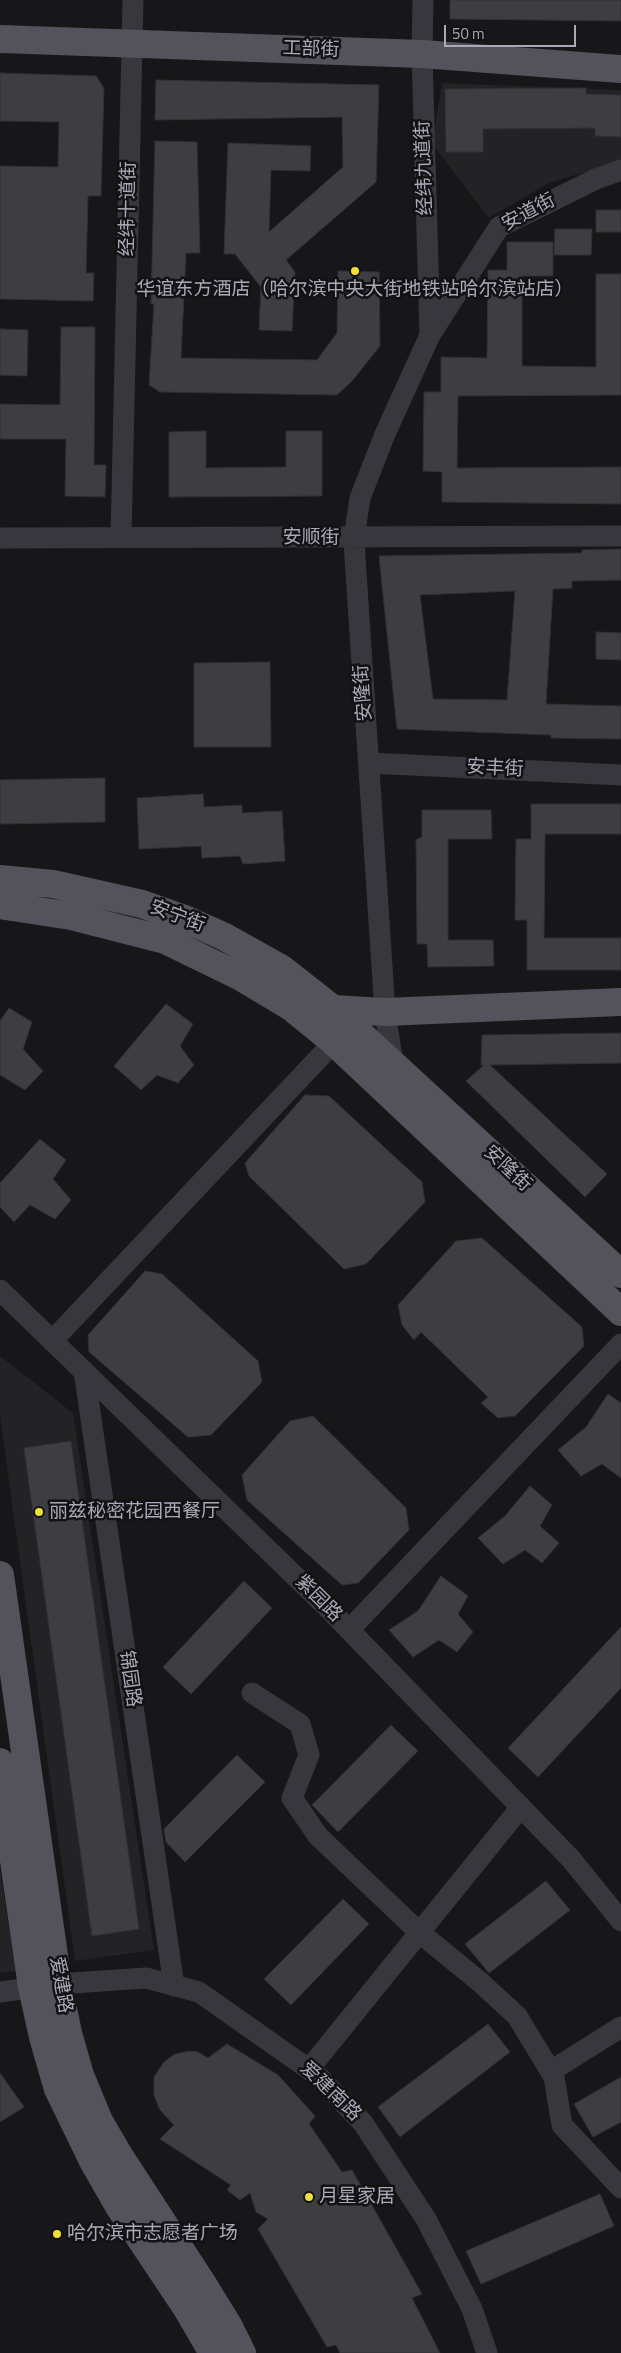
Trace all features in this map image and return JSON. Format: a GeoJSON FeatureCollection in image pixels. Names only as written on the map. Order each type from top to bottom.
{"type":"FeatureCollection","features":[{"type":"Feature","properties":{"kind":"main road","name":"工部街"},"geometry":{"type":"LineString","coordinates":[[0,39],[422,54],[621,69]]}},
{"type":"Feature","properties":{"kind":"main road","name":"安宁街"},"geometry":{"type":"LineString","coordinates":[[0,879],[53,884],[142,904],[188,920],[223,936],[282,969],[333,1009],[393,1064]]}},
{"type":"Feature","properties":{"kind":"main road","name":"安隆街"},"geometry":{"type":"LineString","coordinates":[[0,905],[71,916],[165,940],[241,977],[291,1007],[334,1042],[621,1312]]}},
{"type":"Feature","properties":{"kind":"main road"},"geometry":{"type":"LineString","coordinates":[[333,1009],[385,1012],[621,1002]]}},
{"type":"Feature","properties":{"kind":"main road","name":"安隆街"},"geometry":{"type":"LineString","coordinates":[[393,1064],[621,1274]]}},
{"type":"Feature","properties":{"kind":"main road","name":"爱建路"},"geometry":{"type":"LineString","coordinates":[[0,1575],[45,1986],[49,2062],[72,2120],[120,2208],[186,2307],[213,2353]]}},
{"type":"Feature","properties":{"kind":"main road","name":"爱建路"},"geometry":{"type":"LineString","coordinates":[[0,1762],[45,1986],[68,2033],[80,2075],[99,2121],[120,2157],[204,2286],[228,2325],[242,2353]]}},
{"type":"Feature","properties":{"kind":"street","name":"经纬十道街"},"geometry":{"type":"LineString","coordinates":[[121,538],[134,44],[133,0]]}},
{"type":"Feature","properties":{"kind":"street","name":"经纬九道街"},"geometry":{"type":"LineString","coordinates":[[423,0],[422,54],[430,335]]}},
{"type":"Feature","properties":{"kind":"street","name":"安道街"},"geometry":{"type":"LineString","coordinates":[[430,335],[499,227],[596,179],[621,170]]}},
{"type":"Feature","properties":{"kind":"street","name":"安隆街"},"geometry":{"type":"LineString","coordinates":[[400,1105],[385,1012],[354,538],[360,498],[385,434],[430,335]]}},
{"type":"Feature","properties":{"kind":"street","name":"安顺街"},"geometry":{"type":"LineString","coordinates":[[0,538],[621,536]]}},
{"type":"Feature","properties":{"kind":"street","name":"安丰街"},"geometry":{"type":"LineString","coordinates":[[369,763],[621,775]]}},
{"type":"Feature","properties":{"kind":"street"},"geometry":{"type":"LineString","coordinates":[[52,1340],[334,1042]]}},
{"type":"Feature","properties":{"kind":"street","name":"紫园路"},"geometry":{"type":"LineString","coordinates":[[0,1290],[349,1630],[571,1858],[621,1921]]}},
{"type":"Feature","properties":{"kind":"street"},"geometry":{"type":"LineString","coordinates":[[349,1630],[621,1344]]}},
{"type":"Feature","properties":{"kind":"street","name":"锦园路"},"geometry":{"type":"LineString","coordinates":[[84,1371],[174,1986]]}},
{"type":"Feature","properties":{"kind":"street"},"geometry":{"type":"LineString","coordinates":[[252,1693],[300,1724],[309,1754],[292,1798],[312,1828],[420,1932],[517,2016],[554,2077],[562,2125],[621,2188]]}},
{"type":"Feature","properties":{"kind":"street"},"geometry":{"type":"LineString","coordinates":[[309,2069],[521,1807]]}},
{"type":"Feature","properties":{"kind":"street","name":"爱建南路"},"geometry":{"type":"LineString","coordinates":[[0,1992],[45,1986],[146,1978],[199,1992],[309,2069],[363,2123],[426,2219],[472,2309],[487,2353]]}},
{"type":"Feature","properties":{"kind":"street"},"geometry":{"type":"LineString","coordinates":[[550,2071],[621,2027]]}},
{"type":"Feature","properties":{"kind":"shaded area"},"geometry":{"type":"Polygon","coordinates":[[[442,83],[621,90],[621,161],[549,183],[489,218],[432,144],[442,83]]]}},
{"type":"Feature","properties":{"kind":"shaded area"},"geometry":{"type":"Polygon","coordinates":[[[0,1356],[73,1413],[154,1950],[75,1961],[0,1416],[0,1356]]]}},
{"type":"Feature","properties":{"kind":"shaded area"},"geometry":{"type":"Polygon","coordinates":[[[0,1869],[16,1971],[0,1973],[0,1869]]]}},
{"type":"Feature","properties":{"kind":"building"},"geometry":{"type":"Polygon","coordinates":[[[450,0],[621,0],[621,21],[450,19],[450,0]]]}},
{"type":"Feature","properties":{"kind":"building"},"geometry":{"type":"Polygon","coordinates":[[[0,73],[96,76],[104,88],[101,196],[88,196],[86,273],[94,273],[93,301],[0,299],[0,166],[58,167],[59,122],[0,121],[0,73]]]}},
{"type":"Feature","properties":{"kind":"building"},"geometry":{"type":"Polygon","coordinates":[[[156,80],[379,85],[376,182],[286,260],[295,272],[292,331],[259,330],[261,287],[235,254],[224,254],[228,143],[311,146],[310,171],[271,170],[269,232],[343,167],[342,117],[155,120],[156,80]]]}},
{"type":"Feature","properties":{"kind":"building"},"geometry":{"type":"Polygon","coordinates":[[[586,88],[586,94],[621,95],[621,137],[595,136],[595,128],[483,129],[483,152],[446,152],[445,89],[586,88]]]}},
{"type":"Feature","properties":{"kind":"building"},"geometry":{"type":"Polygon","coordinates":[[[155,141],[197,142],[200,253],[186,253],[181,358],[317,360],[337,333],[338,271],[379,272],[380,346],[352,381],[337,395],[160,392],[149,385],[154,304],[151,304],[155,141]]]}},
{"type":"Feature","properties":{"kind":"building"},"geometry":{"type":"Polygon","coordinates":[[[596,210],[621,210],[621,232],[596,232],[596,210]]]}},
{"type":"Feature","properties":{"kind":"building"},"geometry":{"type":"Polygon","coordinates":[[[555,229],[592,229],[591,255],[554,255],[555,229]]]}},
{"type":"Feature","properties":{"kind":"building"},"geometry":{"type":"Polygon","coordinates":[[[507,242],[553,242],[553,276],[522,276],[522,366],[596,367],[596,274],[621,274],[621,395],[458,396],[457,468],[621,467],[621,504],[442,502],[442,472],[423,471],[424,392],[441,392],[441,357],[487,358],[488,270],[507,270],[507,242]]]}},
{"type":"Feature","properties":{"kind":"building"},"geometry":{"type":"Polygon","coordinates":[[[61,327],[95,327],[94,465],[106,465],[105,497],[65,496],[66,439],[0,439],[0,404],[60,405],[61,327]]]}},
{"type":"Feature","properties":{"kind":"building"},"geometry":{"type":"Polygon","coordinates":[[[0,329],[28,330],[27,376],[0,375],[0,329]]]}},
{"type":"Feature","properties":{"kind":"building"},"geometry":{"type":"Polygon","coordinates":[[[206,431],[206,468],[286,467],[286,431],[322,431],[322,496],[169,497],[169,432],[206,431]]]}},
{"type":"Feature","properties":{"kind":"building"},"geometry":{"type":"Polygon","coordinates":[[[621,549],[621,580],[572,581],[572,588],[553,589],[546,704],[621,706],[621,739],[551,738],[551,735],[397,729],[379,556],[582,553],[582,550],[621,549]],[[515,591],[420,595],[433,699],[507,700],[515,591]]]}},
{"type":"Feature","properties":{"kind":"building"},"geometry":{"type":"Polygon","coordinates":[[[596,632],[621,633],[621,660],[596,659],[596,632]]]}},
{"type":"Feature","properties":{"kind":"building"},"geometry":{"type":"Polygon","coordinates":[[[270,662],[271,747],[194,747],[194,663],[270,662]]]}},
{"type":"Feature","properties":{"kind":"building"},"geometry":{"type":"Polygon","coordinates":[[[105,778],[105,822],[0,824],[0,780],[105,778]]]}},
{"type":"Feature","properties":{"kind":"building"},"geometry":{"type":"Polygon","coordinates":[[[203,794],[204,807],[242,805],[242,813],[282,811],[285,861],[243,864],[240,856],[202,858],[201,846],[139,849],[137,798],[203,794]]]}},
{"type":"Feature","properties":{"kind":"building"},"geometry":{"type":"Polygon","coordinates":[[[531,804],[621,804],[621,834],[545,834],[544,938],[621,938],[621,970],[527,970],[527,920],[515,920],[516,839],[531,839],[531,804]]]}},
{"type":"Feature","properties":{"kind":"building"},"geometry":{"type":"Polygon","coordinates":[[[422,810],[491,810],[492,839],[448,839],[448,940],[493,940],[494,966],[428,967],[427,944],[417,944],[416,840],[422,837],[422,810]]]}},
{"type":"Feature","properties":{"kind":"building"},"geometry":{"type":"Polygon","coordinates":[[[166,1004],[193,1024],[180,1046],[194,1065],[178,1083],[157,1075],[141,1090],[114,1066],[166,1004]]]}},
{"type":"Feature","properties":{"kind":"building"},"geometry":{"type":"Polygon","coordinates":[[[9,1008],[32,1022],[23,1049],[43,1071],[25,1090],[0,1075],[0,1021],[9,1008]]]}},
{"type":"Feature","properties":{"kind":"building"},"geometry":{"type":"Polygon","coordinates":[[[621,1033],[621,1063],[490,1065],[607,1174],[585,1197],[466,1081],[484,1065],[481,1065],[482,1035],[621,1033]]]}},
{"type":"Feature","properties":{"kind":"building"},"geometry":{"type":"Polygon","coordinates":[[[305,1095],[329,1096],[422,1182],[425,1202],[366,1264],[344,1269],[249,1176],[245,1163],[305,1095]]]}},
{"type":"Feature","properties":{"kind":"building"},"geometry":{"type":"Polygon","coordinates":[[[40,1139],[66,1160],[53,1179],[71,1200],[55,1219],[30,1205],[14,1222],[0,1207],[0,1183],[40,1139]]]}},
{"type":"Feature","properties":{"kind":"building"},"geometry":{"type":"Polygon","coordinates":[[[482,1238],[582,1327],[584,1346],[515,1416],[498,1418],[481,1403],[488,1397],[421,1332],[414,1340],[402,1325],[398,1305],[456,1241],[482,1238]]]}},
{"type":"Feature","properties":{"kind":"building"},"geometry":{"type":"Polygon","coordinates":[[[145,1271],[162,1274],[258,1361],[262,1382],[211,1435],[188,1437],[89,1352],[88,1335],[145,1271]]]}},
{"type":"Feature","properties":{"kind":"building"},"geometry":{"type":"Polygon","coordinates":[[[608,1394],[621,1403],[621,1478],[602,1464],[581,1476],[558,1450],[586,1427],[608,1394]]]}},
{"type":"Feature","properties":{"kind":"building"},"geometry":{"type":"Polygon","coordinates":[[[313,1416],[406,1508],[409,1530],[358,1583],[342,1585],[247,1500],[242,1475],[290,1421],[313,1416]]]}},
{"type":"Feature","properties":{"kind":"building"},"geometry":{"type":"Polygon","coordinates":[[[71,1441],[139,1929],[92,1936],[24,1448],[71,1441]]]}},
{"type":"Feature","properties":{"kind":"building"},"geometry":{"type":"Polygon","coordinates":[[[530,1486],[552,1505],[540,1526],[559,1543],[542,1563],[525,1550],[503,1564],[478,1538],[505,1516],[530,1486]]]}},
{"type":"Feature","properties":{"kind":"building"},"geometry":{"type":"Polygon","coordinates":[[[441,1576],[468,1596],[458,1614],[473,1632],[457,1652],[439,1640],[413,1657],[389,1630],[418,1611],[441,1576]]]}},
{"type":"Feature","properties":{"kind":"building"},"geometry":{"type":"Polygon","coordinates":[[[244,1581],[272,1608],[191,1694],[163,1667],[244,1581]]]}},
{"type":"Feature","properties":{"kind":"building"},"geometry":{"type":"Polygon","coordinates":[[[621,1627],[621,1688],[538,1777],[508,1748],[621,1627]]]}},
{"type":"Feature","properties":{"kind":"building"},"geometry":{"type":"Polygon","coordinates":[[[391,1725],[418,1751],[338,1832],[312,1805],[391,1725]]]}},
{"type":"Feature","properties":{"kind":"building"},"geometry":{"type":"Polygon","coordinates":[[[237,1755],[265,1782],[185,1862],[166,1842],[164,1829],[237,1755]]]}},
{"type":"Feature","properties":{"kind":"building"},"geometry":{"type":"Polygon","coordinates":[[[546,1881],[570,1910],[489,1973],[465,1944],[546,1881]]]}},
{"type":"Feature","properties":{"kind":"building"},"geometry":{"type":"Polygon","coordinates":[[[343,1899],[369,1924],[291,2005],[264,1979],[343,1899]]]}},
{"type":"Feature","properties":{"kind":"building"},"geometry":{"type":"Polygon","coordinates":[[[488,2024],[510,2052],[400,2137],[378,2107],[488,2024]]]}},
{"type":"Feature","properties":{"kind":"building","name":"月星家居"},"geometry":{"type":"Polygon","coordinates":[[[227,2044],[278,2075],[315,2116],[309,2124],[342,2172],[352,2170],[422,2294],[412,2298],[440,2353],[340,2353],[336,2345],[327,2347],[258,2229],[268,2219],[256,2212],[250,2193],[240,2200],[227,2190],[231,2185],[160,2139],[174,2125],[160,2110],[154,2095],[154,2077],[164,2062],[175,2054],[189,2051],[198,2052],[208,2058],[227,2044]]]}},
{"type":"Feature","properties":{"kind":"building"},"geometry":{"type":"Polygon","coordinates":[[[0,2073],[24,2107],[0,2122],[0,2073]]]}},
{"type":"Feature","properties":{"kind":"building"},"geometry":{"type":"Polygon","coordinates":[[[621,2077],[621,2122],[593,2137],[574,2104],[621,2077]]]}},
{"type":"Feature","properties":{"kind":"building"},"geometry":{"type":"Polygon","coordinates":[[[600,2194],[614,2226],[481,2284],[466,2251],[600,2194]]]}},
{"type":"Feature","properties":{"kind":"place","name":"华谊东方酒店（哈尔滨中央大街地铁站哈尔滨站店）"},"geometry":{"type":"Point","coordinates":[355,271]}},
{"type":"Feature","properties":{"kind":"place","name":"丽兹秘密花园西餐厅"},"geometry":{"type":"Point","coordinates":[39,1512]}},
{"type":"Feature","properties":{"kind":"place","name":"月星家居"},"geometry":{"type":"Point","coordinates":[309,2197]}},
{"type":"Feature","properties":{"kind":"place","name":"哈尔滨市志愿者广场"},"geometry":{"type":"Point","coordinates":[57,2234]}}]}
